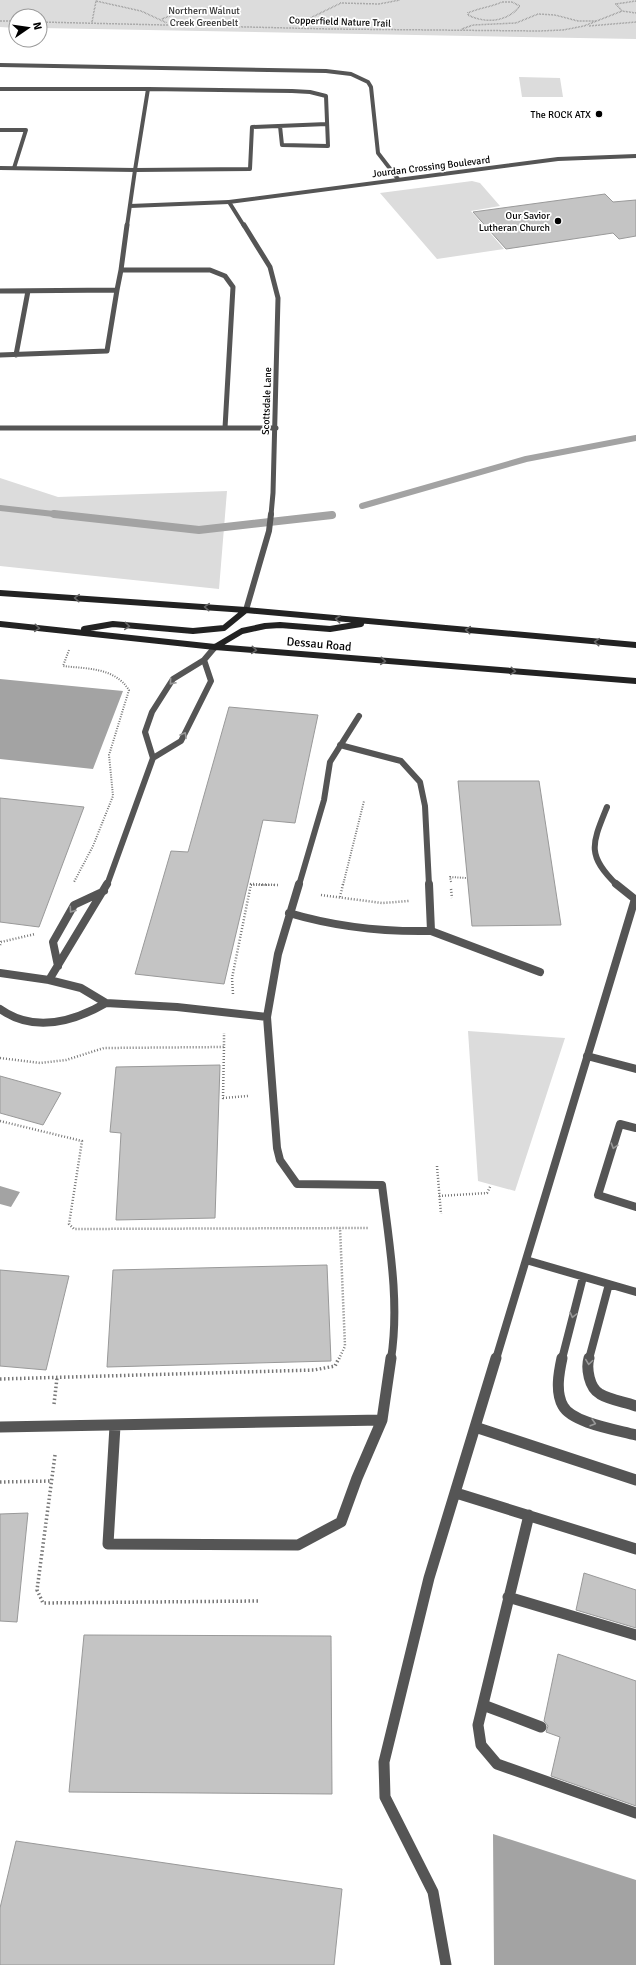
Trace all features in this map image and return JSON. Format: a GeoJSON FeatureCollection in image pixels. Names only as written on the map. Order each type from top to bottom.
{"type":"FeatureCollection","features":[{"type":"Feature","properties":{"kind":"main road"},"geometry":{"type":"LineString","coordinates":[[0,593],[246,610],[636,645]]}},
{"type":"Feature","properties":{"kind":"main road"},"geometry":{"type":"LineString","coordinates":[[74,631],[113,624],[193,631],[224,628],[246,610]]}},
{"type":"Feature","properties":{"kind":"main road"},"geometry":{"type":"LineString","coordinates":[[215,647],[242,631],[264,626],[280,625],[330,629],[377,622]]}},
{"type":"Feature","properties":{"kind":"main road","name":"Dessau Road"},"geometry":{"type":"LineString","coordinates":[[0,624],[215,647],[636,681]]}},
{"type":"Feature","properties":{"kind":"street"},"geometry":{"type":"LineString","coordinates":[[0,65],[326,71],[360,77],[368,81],[371,87],[378,153],[398,178]]}},
{"type":"Feature","properties":{"kind":"street"},"geometry":{"type":"LineString","coordinates":[[0,89],[148,89],[310,92],[326,96],[328,146],[282,145],[280,126]]}},
{"type":"Feature","properties":{"kind":"street"},"geometry":{"type":"LineString","coordinates":[[0,355],[107,351],[121,270],[148,89]]}},
{"type":"Feature","properties":{"kind":"street"},"geometry":{"type":"LineString","coordinates":[[0,168],[135,170],[250,169],[252,127],[327,124]]}},
{"type":"Feature","properties":{"kind":"street"},"geometry":{"type":"LineString","coordinates":[[0,130],[26,130],[14,168]]}},
{"type":"Feature","properties":{"kind":"street","name":"Jourdan Crossing Boulevard"},"geometry":{"type":"LineString","coordinates":[[130,206],[229,202],[398,178],[558,159],[636,156]]}},
{"type":"Feature","properties":{"kind":"street","name":"Scottsdale Lane"},"geometry":{"type":"LineString","coordinates":[[229,202],[270,267],[278,298],[276,428],[273,492],[269,531],[254,588],[246,610]]}},
{"type":"Feature","properties":{"kind":"street"},"geometry":{"type":"LineString","coordinates":[[121,270],[210,270],[225,276],[233,287],[225,428]]}},
{"type":"Feature","properties":{"kind":"street"},"geometry":{"type":"LineString","coordinates":[[0,291],[117,290]]}},
{"type":"Feature","properties":{"kind":"street"},"geometry":{"type":"LineString","coordinates":[[16,355],[28,291]]}},
{"type":"Feature","properties":{"kind":"street"},"geometry":{"type":"LineString","coordinates":[[0,428],[276,428]]}},
{"type":"Feature","properties":{"kind":"street"},"geometry":{"type":"LineString","coordinates":[[49,980],[105,890],[153,758],[145,732],[152,712],[173,679],[204,660],[215,647]]}},
{"type":"Feature","properties":{"kind":"street"},"geometry":{"type":"LineString","coordinates":[[153,758],[181,741],[197,711],[211,681],[204,660]]}},
{"type":"Feature","properties":{"kind":"street"},"geometry":{"type":"LineString","coordinates":[[115,1426],[108,1544],[261,1546],[298,1545],[341,1522],[357,1478],[382,1420],[395,1333],[391,1262],[382,1185],[296,1184],[280,1160],[277,1148],[266,1017],[278,954],[307,863],[325,798],[330,762],[359,716]]}},
{"type":"Feature","properties":{"kind":"street"},"geometry":{"type":"LineString","coordinates":[[340,745],[401,762],[420,782],[425,806],[431,931]]}},
{"type":"Feature","properties":{"kind":"street"},"geometry":{"type":"LineString","coordinates":[[446,1965],[433,1892],[385,1797],[384,1762],[400,1690],[429,1578],[635,900],[609,877],[595,857],[594,848],[597,830],[607,808]]}},
{"type":"Feature","properties":{"kind":"street"},"geometry":{"type":"LineString","coordinates":[[58,966],[53,942],[74,905],[105,890]]}},
{"type":"Feature","properties":{"kind":"street"},"geometry":{"type":"LineString","coordinates":[[290,913],[318,922],[355,928],[401,932],[431,931],[540,972]]}},
{"type":"Feature","properties":{"kind":"street"},"geometry":{"type":"LineString","coordinates":[[0,972],[49,980],[81,988],[106,1003],[185,1008],[266,1017]]}},
{"type":"Feature","properties":{"kind":"street"},"geometry":{"type":"LineString","coordinates":[[0,1009],[20,1019],[49,1024],[83,1016],[106,1003]]}},
{"type":"Feature","properties":{"kind":"street"},"geometry":{"type":"LineString","coordinates":[[587,1056],[636,1069]]}},
{"type":"Feature","properties":{"kind":"street"},"geometry":{"type":"LineString","coordinates":[[636,1128],[620,1124],[598,1195],[636,1206]]}},
{"type":"Feature","properties":{"kind":"street"},"geometry":{"type":"LineString","coordinates":[[526,1260],[636,1292]]}},
{"type":"Feature","properties":{"kind":"street"},"geometry":{"type":"LineString","coordinates":[[583,1277],[559,1371],[557,1392],[563,1408],[577,1418],[636,1435]]}},
{"type":"Feature","properties":{"kind":"street"},"geometry":{"type":"LineString","coordinates":[[609,1284],[587,1365],[590,1380],[599,1394],[636,1406]]}},
{"type":"Feature","properties":{"kind":"street"},"geometry":{"type":"LineString","coordinates":[[0,1427],[382,1420]]}},
{"type":"Feature","properties":{"kind":"street"},"geometry":{"type":"LineString","coordinates":[[475,1427],[636,1480]]}},
{"type":"Feature","properties":{"kind":"street"},"geometry":{"type":"LineString","coordinates":[[456,1493],[636,1549]]}},
{"type":"Feature","properties":{"kind":"street"},"geometry":{"type":"LineString","coordinates":[[528,1516],[478,1725],[481,1746],[497,1764],[636,1813]]}},
{"type":"Feature","properties":{"kind":"street"},"geometry":{"type":"LineString","coordinates":[[508,1597],[636,1635]]}},
{"type":"Feature","properties":{"kind":"street"},"geometry":{"type":"LineString","coordinates":[[483,1705],[541,1727]]}},
{"type":"Feature","properties":{"kind":"path"},"geometry":{"type":"LineString","coordinates":[[92,22],[96,0],[141,11],[168,24]]}},
{"type":"Feature","properties":{"kind":"path"},"geometry":{"type":"LineString","coordinates":[[303,27],[302,22],[306,18],[328,10],[337,4],[357,3],[382,5],[400,0]]}},
{"type":"Feature","properties":{"kind":"path"},"geometry":{"type":"LineString","coordinates":[[493,20],[509,16],[520,6],[512,2],[502,2],[489,8],[477,9],[468,13],[468,15],[472,18],[493,20],[497,25]]}},
{"type":"Feature","properties":{"kind":"path"},"geometry":{"type":"LineString","coordinates":[[636,2],[616,4],[622,11],[636,13]]}},
{"type":"Feature","properties":{"kind":"path"},"geometry":{"type":"LineString","coordinates":[[162,20],[182,11],[223,6]]}},
{"type":"Feature","properties":{"kind":"path","name":"Copperfield Nature Trail"},"geometry":{"type":"LineString","coordinates":[[48,22],[237,27],[539,31],[577,28],[600,22],[622,11]]}},
{"type":"Feature","properties":{"kind":"path"},"geometry":{"type":"LineString","coordinates":[[461,29],[473,25],[516,23],[543,14],[578,21],[600,22]]}},
{"type":"Feature","properties":{"kind":"path"},"geometry":{"type":"LineString","coordinates":[[577,28],[636,22]]}},
{"type":"Feature","properties":{"kind":"path"},"geometry":{"type":"LineString","coordinates":[[70,650],[63,666],[102,671],[114,675],[125,683],[128,690],[108,754],[113,796],[93,846],[71,887]]}},
{"type":"Feature","properties":{"kind":"path"},"geometry":{"type":"LineString","coordinates":[[340,897],[364,801]]}},
{"type":"Feature","properties":{"kind":"path"},"geometry":{"type":"LineString","coordinates":[[452,898],[450,877],[467,878]]}},
{"type":"Feature","properties":{"kind":"path"},"geometry":{"type":"LineString","coordinates":[[233,996],[232,978],[251,884],[282,886]]}},
{"type":"Feature","properties":{"kind":"path"},"geometry":{"type":"LineString","coordinates":[[321,895],[382,902],[409,901]]}},
{"type":"Feature","properties":{"kind":"path"},"geometry":{"type":"LineString","coordinates":[[0,945],[1,942],[40,933]]}},
{"type":"Feature","properties":{"kind":"path"},"geometry":{"type":"LineString","coordinates":[[224,1028],[223,1098],[248,1096]]}},
{"type":"Feature","properties":{"kind":"path"},"geometry":{"type":"LineString","coordinates":[[0,1058],[15,1062],[43,1064],[64,1062],[86,1056],[104,1048],[224,1047]]}},
{"type":"Feature","properties":{"kind":"path"},"geometry":{"type":"LineString","coordinates":[[0,1121],[82,1141],[69,1224],[74,1229],[375,1228]]}},
{"type":"Feature","properties":{"kind":"path"},"geometry":{"type":"LineString","coordinates":[[437,1166],[440,1214]]}},
{"type":"Feature","properties":{"kind":"path"},"geometry":{"type":"LineString","coordinates":[[439,1196],[487,1193],[491,1185]]}},
{"type":"Feature","properties":{"kind":"path"},"geometry":{"type":"LineString","coordinates":[[0,1379],[314,1370],[335,1366],[345,1346],[340,1228]]}},
{"type":"Feature","properties":{"kind":"path"},"geometry":{"type":"LineString","coordinates":[[54,1404],[57,1378]]}},
{"type":"Feature","properties":{"kind":"path"},"geometry":{"type":"LineString","coordinates":[[55,1455],[37,1590],[43,1603],[258,1601]]}},
{"type":"Feature","properties":{"kind":"path"},"geometry":{"type":"LineString","coordinates":[[0,1482],[51,1481]]}},
{"type":"Feature","properties":{"kind":"green space","name":"Northern Walnut Creek Greenbelt"},"geometry":{"type":"Polygon","coordinates":[[[0,0],[636,0],[636,39],[48,28],[48,8],[8,8],[8,28],[0,27],[0,0]]]}},
{"type":"Feature","properties":{"kind":"green space"},"geometry":{"type":"Polygon","coordinates":[[[519,77],[560,78],[563,97],[522,97],[519,77]]]}},
{"type":"Feature","properties":{"kind":"green space"},"geometry":{"type":"Polygon","coordinates":[[[472,181],[480,183],[500,206],[471,211],[504,249],[437,259],[380,193],[472,181]]]}},
{"type":"Feature","properties":{"kind":"green space"},"geometry":{"type":"Polygon","coordinates":[[[0,478],[58,497],[227,491],[219,589],[0,566],[0,478]]]}},
{"type":"Feature","properties":{"kind":"green space"},"geometry":{"type":"Polygon","coordinates":[[[468,1031],[565,1038],[515,1191],[478,1181],[468,1031]]]}},
{"type":"Feature","properties":{"kind":"shaded area"},"geometry":{"type":"Polygon","coordinates":[[[0,679],[123,691],[93,769],[0,759],[0,679]]]}},
{"type":"Feature","properties":{"kind":"shaded area"},"geometry":{"type":"Polygon","coordinates":[[[0,1186],[20,1192],[11,1207],[0,1204],[0,1186]]]}},
{"type":"Feature","properties":{"kind":"shaded area"},"geometry":{"type":"Polygon","coordinates":[[[493,1834],[636,1880],[636,1965],[494,1965],[493,1834]]]}},
{"type":"Feature","properties":{"kind":"building","name":"Our Savior Lutheran Church"},"geometry":{"type":"Polygon","coordinates":[[[605,194],[613,202],[636,200],[636,236],[619,239],[613,233],[506,249],[473,212],[605,194]]]}},
{"type":"Feature","properties":{"kind":"building"},"geometry":{"type":"Polygon","coordinates":[[[229,707],[318,715],[295,823],[263,820],[224,984],[135,974],[171,851],[188,852],[229,707]]]}},
{"type":"Feature","properties":{"kind":"building"},"geometry":{"type":"Polygon","coordinates":[[[458,781],[539,781],[561,925],[472,926],[458,781]]]}},
{"type":"Feature","properties":{"kind":"building"},"geometry":{"type":"Polygon","coordinates":[[[0,798],[84,807],[39,927],[0,922],[0,798]]]}},
{"type":"Feature","properties":{"kind":"building"},"geometry":{"type":"Polygon","coordinates":[[[220,1065],[215,1218],[116,1220],[121,1133],[110,1132],[116,1067],[220,1065]]]}},
{"type":"Feature","properties":{"kind":"building"},"geometry":{"type":"Polygon","coordinates":[[[0,1076],[61,1093],[43,1125],[0,1113],[0,1076]]]}},
{"type":"Feature","properties":{"kind":"building"},"geometry":{"type":"Polygon","coordinates":[[[327,1265],[331,1361],[107,1367],[113,1270],[327,1265]]]}},
{"type":"Feature","properties":{"kind":"building"},"geometry":{"type":"Polygon","coordinates":[[[0,1270],[69,1276],[46,1370],[0,1366],[0,1270]]]}},
{"type":"Feature","properties":{"kind":"building"},"geometry":{"type":"Polygon","coordinates":[[[28,1513],[17,1622],[0,1621],[0,1514],[28,1513]]]}},
{"type":"Feature","properties":{"kind":"building"},"geometry":{"type":"Polygon","coordinates":[[[584,1573],[636,1590],[636,1628],[576,1610],[584,1573]]]}},
{"type":"Feature","properties":{"kind":"building"},"geometry":{"type":"Polygon","coordinates":[[[84,1635],[331,1636],[332,1794],[69,1792],[84,1635]]]}},
{"type":"Feature","properties":{"kind":"building"},"geometry":{"type":"Polygon","coordinates":[[[558,1654],[636,1681],[636,1806],[551,1776],[560,1737],[546,1732],[548,1726],[544,1721],[558,1654]]]}},
{"type":"Feature","properties":{"kind":"building"},"geometry":{"type":"Polygon","coordinates":[[[16,1841],[342,1889],[334,1965],[0,1965],[0,1908],[16,1841]]]}},
{"type":"Feature","properties":{"kind":"waterway"},"geometry":{"type":"LineString","coordinates":[[362,506],[526,459],[636,438]]}},
{"type":"Feature","properties":{"kind":"waterway"},"geometry":{"type":"LineString","coordinates":[[0,508],[54,514]]}},
{"type":"Feature","properties":{"kind":"waterway"},"geometry":{"type":"LineString","coordinates":[[54,514],[199,530],[332,515]]}},
{"type":"Feature","properties":{"kind":"waterway"},"geometry":{"type":"LineString","coordinates":[[54,514],[63,515]]}},
{"type":"Feature","properties":{"kind":"place","name":"The ROCK ATX"},"geometry":{"type":"Point","coordinates":[599,114]}},
{"type":"Feature","properties":{"kind":"place","name":"Our Savior Lutheran Church"},"geometry":{"type":"Point","coordinates":[558,221]}}]}
